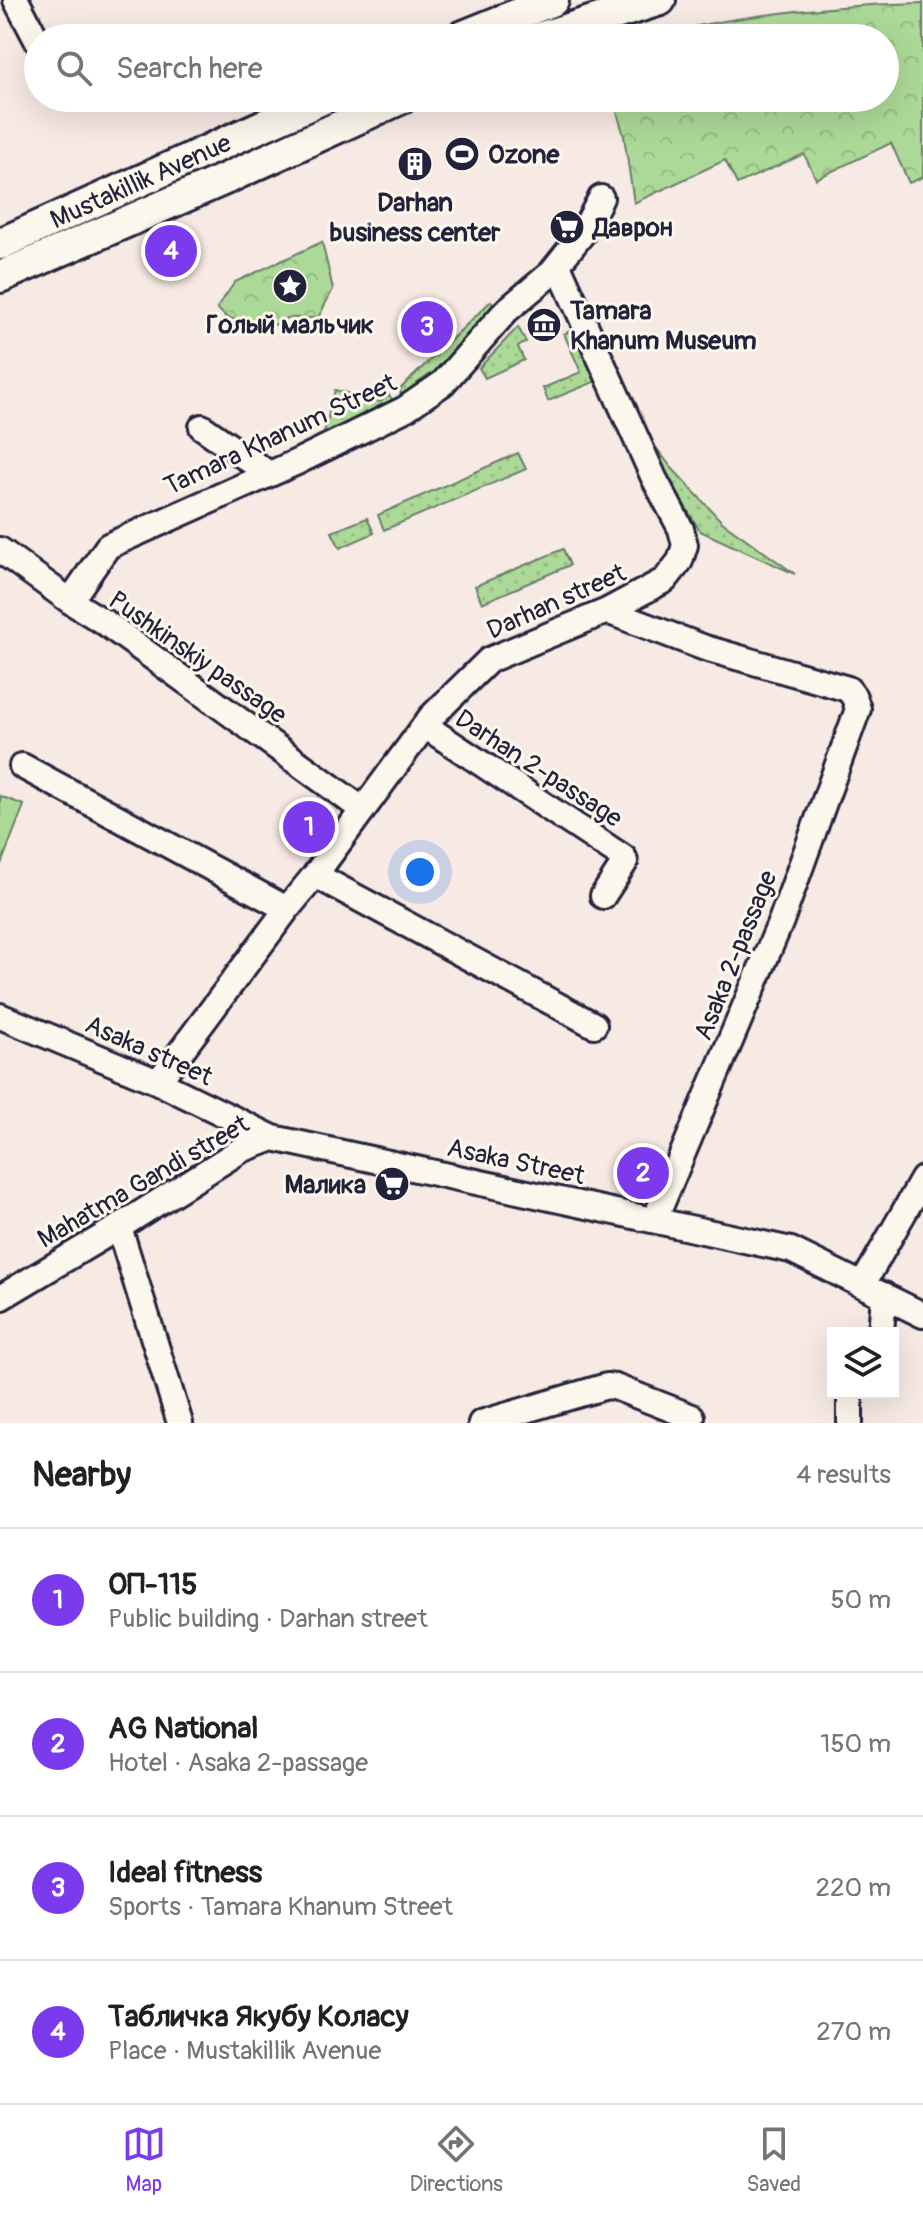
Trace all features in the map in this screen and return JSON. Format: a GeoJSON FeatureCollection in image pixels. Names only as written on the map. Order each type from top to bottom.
{"type":"FeatureCollection","features":[{"type":"Feature","properties":{"kind":"main road"},"geometry":{"type":"LineString","coordinates":[[494,24],[553,0]]}},
{"type":"Feature","properties":{"kind":"main road"},"geometry":{"type":"LineString","coordinates":[[584,24],[660,0]]}},
{"type":"Feature","properties":{"kind":"main road","name":"Mustakillik Avenue"},"geometry":{"type":"LineString","coordinates":[[0,244],[293,112]]}},
{"type":"Feature","properties":{"kind":"main road","name":"Mustakillik Avenue"},"geometry":{"type":"LineString","coordinates":[[0,277],[371,112]]}},
{"type":"Feature","properties":{"kind":"street"},"geometry":{"type":"LineString","coordinates":[[16,0],[29,24]]}},
{"type":"Feature","properties":{"kind":"street","name":"Tamara Khanum Street"},"geometry":{"type":"LineString","coordinates":[[70,601],[108,546],[405,409],[443,383],[506,311],[558,265],[582,234],[601,198]]}},
{"type":"Feature","properties":{"kind":"street","name":"Darhan street"},"geometry":{"type":"LineString","coordinates":[[158,1082],[431,717],[489,660],[607,611],[659,584],[672,575],[684,553],[681,529],[654,478],[558,265]]}},
{"type":"Feature","properties":{"kind":"street"},"geometry":{"type":"LineString","coordinates":[[202,427],[269,474]]}},
{"type":"Feature","properties":{"kind":"street","name":"Pushkinskiy passage"},"geometry":{"type":"LineString","coordinates":[[0,550],[363,810]]}},
{"type":"Feature","properties":{"kind":"street","name":"Asaka 2-passage"},"geometry":{"type":"LineString","coordinates":[[607,611],[705,648],[848,689],[858,709],[781,921],[655,1219]]}},
{"type":"Feature","properties":{"kind":"street","name":"Darhan 2-passage"},"geometry":{"type":"LineString","coordinates":[[425,726],[624,858],[625,862],[603,896]]}},
{"type":"Feature","properties":{"kind":"street"},"geometry":{"type":"LineString","coordinates":[[22,766],[287,909]]}},
{"type":"Feature","properties":{"kind":"street"},"geometry":{"type":"LineString","coordinates":[[315,875],[594,1025]]}},
{"type":"Feature","properties":{"kind":"street","name":"Asaka street"},"geometry":{"type":"LineString","coordinates":[[0,1016],[158,1082],[273,1138]]}},
{"type":"Feature","properties":{"kind":"street","name":"Asaka Street"},"geometry":{"type":"LineString","coordinates":[[273,1138],[791,1250],[923,1315]]}},
{"type":"Feature","properties":{"kind":"street","name":"Mahatma Gandi street"},"geometry":{"type":"LineString","coordinates":[[0,1298],[241,1150],[273,1138]]}},
{"type":"Feature","properties":{"kind":"street"},"geometry":{"type":"LineString","coordinates":[[880,1327],[874,1290],[923,1179]]}},
{"type":"Feature","properties":{"kind":"street"},"geometry":{"type":"LineString","coordinates":[[119,1227],[180,1423]]}},
{"type":"Feature","properties":{"kind":"street"},"geometry":{"type":"LineString","coordinates":[[481,1423],[607,1386],[692,1417]]}},
{"type":"Feature","properties":{"kind":"street"},"geometry":{"type":"LineString","coordinates":[[850,1399],[850,1423]]}},
{"type":"Feature","properties":{"kind":"green space"},"geometry":{"type":"Polygon","coordinates":[[[923,3],[923,177],[909,183],[891,143],[816,179],[804,154],[737,184],[725,160],[634,203],[624,136],[617,112],[899,112],[899,24],[707,24],[852,6],[923,3]]]}},
{"type":"Feature","properties":{"kind":"green space"},"geometry":{"type":"Polygon","coordinates":[[[322,242],[333,289],[318,318],[287,318],[267,329],[226,317],[217,308],[235,282],[322,242]]]}},
{"type":"Feature","properties":{"kind":"green space"},"geometry":{"type":"Polygon","coordinates":[[[491,301],[496,307],[428,390],[405,401],[399,390],[491,301]]]}},
{"type":"Feature","properties":{"kind":"green space"},"geometry":{"type":"Polygon","coordinates":[[[518,327],[526,342],[518,347],[524,360],[485,378],[479,368],[518,327]]]}},
{"type":"Feature","properties":{"kind":"green space"},"geometry":{"type":"Polygon","coordinates":[[[577,327],[599,380],[548,401],[543,388],[581,372],[564,334],[577,327]]]}},
{"type":"Feature","properties":{"kind":"green space"},"geometry":{"type":"Polygon","coordinates":[[[335,390],[380,402],[389,395],[398,408],[321,444],[335,390]]]}},
{"type":"Feature","properties":{"kind":"green space"},"geometry":{"type":"Polygon","coordinates":[[[625,407],[671,467],[722,522],[795,574],[700,531],[625,407]]]}},
{"type":"Feature","properties":{"kind":"green space"},"geometry":{"type":"Polygon","coordinates":[[[518,453],[526,469],[384,530],[378,515],[518,453]]]}},
{"type":"Feature","properties":{"kind":"green space"},"geometry":{"type":"Polygon","coordinates":[[[367,518],[374,533],[340,548],[332,532],[367,518]]]}},
{"type":"Feature","properties":{"kind":"green space"},"geometry":{"type":"Polygon","coordinates":[[[563,549],[570,565],[482,603],[475,586],[563,549]]]}},
{"type":"Feature","properties":{"kind":"green space"},"geometry":{"type":"Polygon","coordinates":[[[0,796],[24,805],[0,867],[0,796]]]}},
{"type":"Feature","properties":{"kind":"place","name":"Ozone"},"geometry":{"type":"Point","coordinates":[462,154]}},
{"type":"Feature","properties":{"kind":"place","name":"Darhan business center"},"geometry":{"type":"Point","coordinates":[415,164]}},
{"type":"Feature","properties":{"kind":"place","name":"Даврон"},"geometry":{"type":"Point","coordinates":[567,227]}},
{"type":"Feature","properties":{"kind":"place","name":"Табличка Якубу Коласу"},"geometry":{"type":"Point","coordinates":[171,251]}},
{"type":"Feature","properties":{"kind":"place","name":"Голый мальчик"},"geometry":{"type":"Point","coordinates":[290,286]}},
{"type":"Feature","properties":{"kind":"place","name":"Tamara Khanum Museum"},"geometry":{"type":"Point","coordinates":[544,325]}},
{"type":"Feature","properties":{"kind":"place","name":"Ideal fitness"},"geometry":{"type":"Point","coordinates":[427,327]}},
{"type":"Feature","properties":{"kind":"place","name":"ОП-115"},"geometry":{"type":"Point","coordinates":[309,827]}},
{"type":"Feature","properties":{"kind":"place","name":"AG National"},"geometry":{"type":"Point","coordinates":[643,1173]}},
{"type":"Feature","properties":{"kind":"place","name":"Малика"},"geometry":{"type":"Point","coordinates":[392,1184]}}]}
